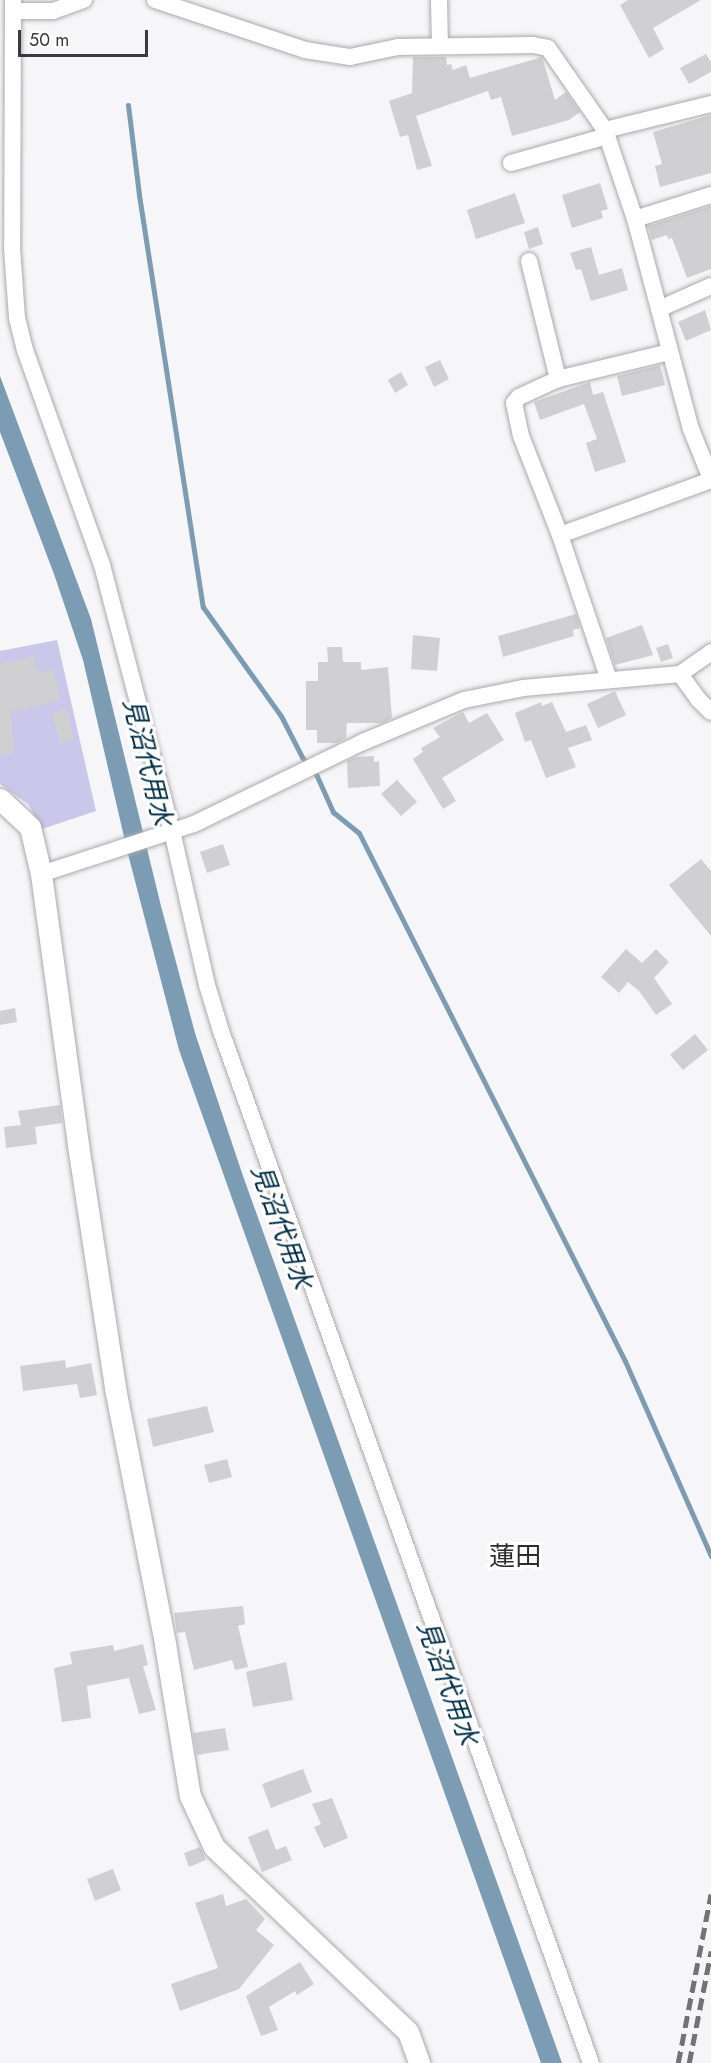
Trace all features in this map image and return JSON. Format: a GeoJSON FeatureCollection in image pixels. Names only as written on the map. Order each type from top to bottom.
{"type":"FeatureCollection","features":[{"type":"Feature","properties":{"kind":"street"},"geometry":{"type":"LineString","coordinates":[[84,0],[53,12],[13,5],[6,248],[25,350],[102,566],[172,831],[207,985],[221,1031],[591,2063]]}},
{"type":"Feature","properties":{"kind":"street"},"geometry":{"type":"LineString","coordinates":[[155,0],[305,50],[350,57],[398,47],[533,45],[548,48],[606,133],[635,219],[691,429],[711,480],[560,535]]}},
{"type":"Feature","properties":{"kind":"street"},"geometry":{"type":"LineString","coordinates":[[439,0],[440,46]]}},
{"type":"Feature","properties":{"kind":"street"},"geometry":{"type":"LineString","coordinates":[[511,163],[606,133],[711,104]]}},
{"type":"Feature","properties":{"kind":"street"},"geometry":{"type":"LineString","coordinates":[[635,219],[711,195]]}},
{"type":"Feature","properties":{"kind":"street"},"geometry":{"type":"LineString","coordinates":[[529,261],[558,379]]}},
{"type":"Feature","properties":{"kind":"street"},"geometry":{"type":"LineString","coordinates":[[659,309],[711,286]]}},
{"type":"Feature","properties":{"kind":"street"},"geometry":{"type":"LineString","coordinates":[[609,680],[560,535],[521,436],[514,403],[519,397],[558,379],[670,352]]}},
{"type":"Feature","properties":{"kind":"street"},"geometry":{"type":"LineString","coordinates":[[41,874],[194,824],[363,742],[464,700],[523,688],[680,674],[711,652]]}},
{"type":"Feature","properties":{"kind":"street"},"geometry":{"type":"LineString","coordinates":[[680,674],[711,712]]}},
{"type":"Feature","properties":{"kind":"street"},"geometry":{"type":"LineString","coordinates":[[0,799],[30,827],[41,874],[74,1121],[115,1388],[165,1644],[190,1796],[214,1847],[408,2032],[419,2063]]}},
{"type":"Feature","properties":{"kind":"shaded area"},"geometry":{"type":"Polygon","coordinates":[[[0,376],[91,619],[161,906],[195,1033],[243,1176],[562,2063],[541,2063],[179,1050],[128,854],[83,660],[54,574],[0,432],[0,376]]]}},
{"type":"Feature","properties":{"kind":"shaded area"},"geometry":{"type":"Polygon","coordinates":[[[57,640],[96,811],[42,829],[28,804],[0,784],[0,651],[57,640]]]}},
{"type":"Feature","properties":{"kind":"building"},"geometry":{"type":"Polygon","coordinates":[[[628,0],[701,0],[653,28],[664,49],[649,58],[620,5],[628,0]]]}},
{"type":"Feature","properties":{"kind":"building"},"geometry":{"type":"Polygon","coordinates":[[[706,54],[711,62],[711,72],[689,84],[680,68],[706,54]]]}},
{"type":"Feature","properties":{"kind":"building"},"geometry":{"type":"Polygon","coordinates":[[[413,57],[446,57],[447,65],[451,64],[453,70],[466,65],[470,78],[542,57],[555,100],[566,92],[580,112],[569,120],[512,136],[501,97],[491,100],[488,91],[416,116],[432,166],[417,170],[408,135],[400,137],[389,101],[412,93],[413,57]]]}},
{"type":"Feature","properties":{"kind":"building"},"geometry":{"type":"Polygon","coordinates":[[[711,115],[711,173],[660,187],[655,166],[662,164],[653,132],[711,115]]]}},
{"type":"Feature","properties":{"kind":"building"},"geometry":{"type":"Polygon","coordinates":[[[600,183],[608,209],[601,211],[603,218],[572,228],[562,195],[600,183]]]}},
{"type":"Feature","properties":{"kind":"building"},"geometry":{"type":"Polygon","coordinates":[[[515,193],[525,223],[476,239],[467,210],[515,193]]]}},
{"type":"Feature","properties":{"kind":"building"},"geometry":{"type":"Polygon","coordinates":[[[711,206],[711,269],[687,278],[672,238],[668,239],[667,235],[652,240],[648,226],[711,206]]]}},
{"type":"Feature","properties":{"kind":"building"},"geometry":{"type":"Polygon","coordinates":[[[538,227],[543,244],[529,249],[524,232],[538,227]]]}},
{"type":"Feature","properties":{"kind":"building"},"geometry":{"type":"Polygon","coordinates":[[[591,247],[599,275],[622,268],[628,290],[591,301],[581,269],[576,270],[570,253],[591,247]]]}},
{"type":"Feature","properties":{"kind":"building"},"geometry":{"type":"Polygon","coordinates":[[[705,310],[711,330],[686,341],[678,322],[705,310]]]}},
{"type":"Feature","properties":{"kind":"building"},"geometry":{"type":"Polygon","coordinates":[[[440,360],[449,379],[434,387],[425,367],[440,360]]]}},
{"type":"Feature","properties":{"kind":"building"},"geometry":{"type":"Polygon","coordinates":[[[660,365],[665,385],[622,396],[617,376],[660,365]]]}},
{"type":"Feature","properties":{"kind":"building"},"geometry":{"type":"Polygon","coordinates":[[[401,372],[408,385],[395,393],[388,380],[401,372]]]}},
{"type":"Feature","properties":{"kind":"building"},"geometry":{"type":"Polygon","coordinates":[[[590,382],[593,395],[603,392],[626,462],[595,472],[586,443],[597,439],[584,404],[540,420],[534,402],[590,382]]]}},
{"type":"Feature","properties":{"kind":"building"},"geometry":{"type":"Polygon","coordinates":[[[576,614],[580,628],[573,630],[574,636],[503,657],[498,636],[576,614]]]}},
{"type":"Feature","properties":{"kind":"building"},"geometry":{"type":"Polygon","coordinates":[[[642,625],[653,655],[615,665],[606,638],[642,625]]]}},
{"type":"Feature","properties":{"kind":"building"},"geometry":{"type":"Polygon","coordinates":[[[413,635],[440,638],[437,671],[411,669],[413,635]]]}},
{"type":"Feature","properties":{"kind":"building"},"geometry":{"type":"Polygon","coordinates":[[[668,644],[673,658],[661,662],[656,648],[668,644]]]}},
{"type":"Feature","properties":{"kind":"building"},"geometry":{"type":"Polygon","coordinates":[[[327,647],[342,647],[343,662],[361,662],[361,670],[388,667],[392,718],[382,723],[347,723],[346,738],[337,743],[317,743],[317,730],[306,730],[306,681],[318,681],[318,662],[328,662],[327,647]]]}},
{"type":"Feature","properties":{"kind":"building"},"geometry":{"type":"Polygon","coordinates":[[[34,656],[37,672],[53,669],[60,700],[11,712],[14,753],[0,755],[0,664],[34,656]]]}},
{"type":"Feature","properties":{"kind":"building"},"geometry":{"type":"Polygon","coordinates":[[[615,691],[626,715],[598,728],[587,704],[615,691]]]}},
{"type":"Feature","properties":{"kind":"building"},"geometry":{"type":"Polygon","coordinates":[[[541,702],[542,706],[552,702],[566,732],[586,725],[592,740],[568,748],[576,767],[546,778],[531,740],[525,742],[515,713],[541,702]]]}},
{"type":"Feature","properties":{"kind":"building"},"geometry":{"type":"Polygon","coordinates":[[[67,709],[74,740],[60,744],[52,713],[67,709]]]}},
{"type":"Feature","properties":{"kind":"building"},"geometry":{"type":"Polygon","coordinates":[[[463,712],[469,723],[487,713],[504,740],[442,778],[456,801],[443,809],[413,759],[423,752],[421,748],[440,737],[433,728],[463,712]]]}},
{"type":"Feature","properties":{"kind":"building"},"geometry":{"type":"Polygon","coordinates":[[[374,756],[374,762],[379,761],[380,786],[348,788],[347,761],[356,757],[374,756]]]}},
{"type":"Feature","properties":{"kind":"building"},"geometry":{"type":"Polygon","coordinates":[[[397,780],[417,802],[401,816],[381,794],[397,780]]]}},
{"type":"Feature","properties":{"kind":"building"},"geometry":{"type":"Polygon","coordinates":[[[223,844],[230,865],[207,873],[200,852],[223,844]]]}},
{"type":"Feature","properties":{"kind":"building"},"geometry":{"type":"Polygon","coordinates":[[[701,859],[711,871],[711,936],[669,885],[701,859]]]}},
{"type":"Feature","properties":{"kind":"building"},"geometry":{"type":"Polygon","coordinates":[[[626,949],[642,963],[656,949],[669,962],[654,978],[672,1004],[656,1015],[639,991],[628,982],[619,993],[601,977],[626,949]]]}},
{"type":"Feature","properties":{"kind":"building"},"geometry":{"type":"Polygon","coordinates":[[[15,1008],[17,1022],[0,1025],[0,1011],[15,1008]]]}},
{"type":"Feature","properties":{"kind":"building"},"geometry":{"type":"Polygon","coordinates":[[[695,1034],[708,1050],[683,1070],[670,1055],[695,1034]]]}},
{"type":"Feature","properties":{"kind":"building"},"geometry":{"type":"Polygon","coordinates":[[[60,1105],[62,1123],[35,1127],[37,1144],[6,1148],[4,1127],[21,1125],[18,1111],[60,1105]]]}},
{"type":"Feature","properties":{"kind":"building"},"geometry":{"type":"Polygon","coordinates":[[[65,1360],[66,1368],[91,1363],[97,1395],[80,1398],[77,1384],[23,1391],[20,1366],[65,1360]]]}},
{"type":"Feature","properties":{"kind":"building"},"geometry":{"type":"Polygon","coordinates":[[[207,1406],[214,1432],[153,1447],[147,1419],[207,1406]]]}},
{"type":"Feature","properties":{"kind":"building"},"geometry":{"type":"Polygon","coordinates":[[[227,1459],[232,1477],[209,1483],[204,1465],[227,1459]]]}},
{"type":"Feature","properties":{"kind":"building"},"geometry":{"type":"Polygon","coordinates":[[[243,1606],[245,1624],[238,1626],[248,1667],[235,1670],[232,1660],[194,1670],[185,1632],[177,1633],[174,1613],[243,1606]]]}},
{"type":"Feature","properties":{"kind":"building"},"geometry":{"type":"Polygon","coordinates":[[[143,1644],[148,1665],[143,1666],[156,1710],[139,1714],[129,1678],[87,1686],[91,1718],[62,1722],[54,1668],[72,1664],[70,1652],[113,1645],[114,1651],[143,1644]]]}},
{"type":"Feature","properties":{"kind":"building"},"geometry":{"type":"Polygon","coordinates":[[[286,1662],[293,1700],[253,1707],[246,1672],[286,1662]]]}},
{"type":"Feature","properties":{"kind":"building"},"geometry":{"type":"Polygon","coordinates":[[[225,1728],[229,1750],[197,1755],[193,1733],[225,1728]]]}},
{"type":"Feature","properties":{"kind":"building"},"geometry":{"type":"Polygon","coordinates":[[[303,1769],[312,1792],[271,1808],[262,1784],[303,1769]]]}},
{"type":"Feature","properties":{"kind":"building"},"geometry":{"type":"Polygon","coordinates":[[[332,1798],[348,1838],[324,1848],[314,1827],[321,1824],[312,1804],[332,1798]]]}},
{"type":"Feature","properties":{"kind":"building"},"geometry":{"type":"Polygon","coordinates":[[[268,1829],[276,1850],[286,1846],[292,1860],[262,1872],[248,1837],[268,1829]]]}},
{"type":"Feature","properties":{"kind":"building"},"geometry":{"type":"Polygon","coordinates":[[[200,1847],[206,1860],[189,1867],[184,1853],[200,1847]]]}},
{"type":"Feature","properties":{"kind":"building"},"geometry":{"type":"Polygon","coordinates":[[[113,1869],[121,1890],[95,1901],[87,1879],[113,1869]]]}},
{"type":"Feature","properties":{"kind":"building"},"geometry":{"type":"Polygon","coordinates":[[[223,1894],[226,1906],[246,1899],[265,1919],[256,1930],[274,1945],[239,1989],[180,2011],[171,1984],[218,1968],[195,1903],[223,1894]]]}},
{"type":"Feature","properties":{"kind":"building"},"geometry":{"type":"Polygon","coordinates":[[[300,1962],[314,1984],[297,1995],[295,1991],[269,2007],[278,2030],[261,2036],[246,1996],[300,1962]]]}},
{"type":"Feature","properties":{"kind":"waterway"},"geometry":{"type":"LineString","coordinates":[[128,105],[139,195],[203,607],[281,716],[302,757],[316,774],[333,812],[359,833],[625,1361],[711,1556]]}},
{"type":"Feature","properties":{"kind":"railway"},"geometry":{"type":"LineString","coordinates":[[678,2063],[711,1894]]}},
{"type":"Feature","properties":{"kind":"railway"},"geometry":{"type":"LineString","coordinates":[[689,2063],[711,1951]]}},
{"type":"Feature","properties":{"kind":"district","name":"蓮田"},"geometry":{"type":"Point","coordinates":[515,1557]}},
{"type":"Feature","properties":{"kind":"water label","name":"見沼代用水"},"geometry":{"type":"Point","coordinates":[147,762]}},
{"type":"Feature","properties":{"kind":"water label","name":"見沼代用水"},"geometry":{"type":"Point","coordinates":[281,1227]}},
{"type":"Feature","properties":{"kind":"water label","name":"見沼代用水"},"geometry":{"type":"Point","coordinates":[447,1683]}}]}
